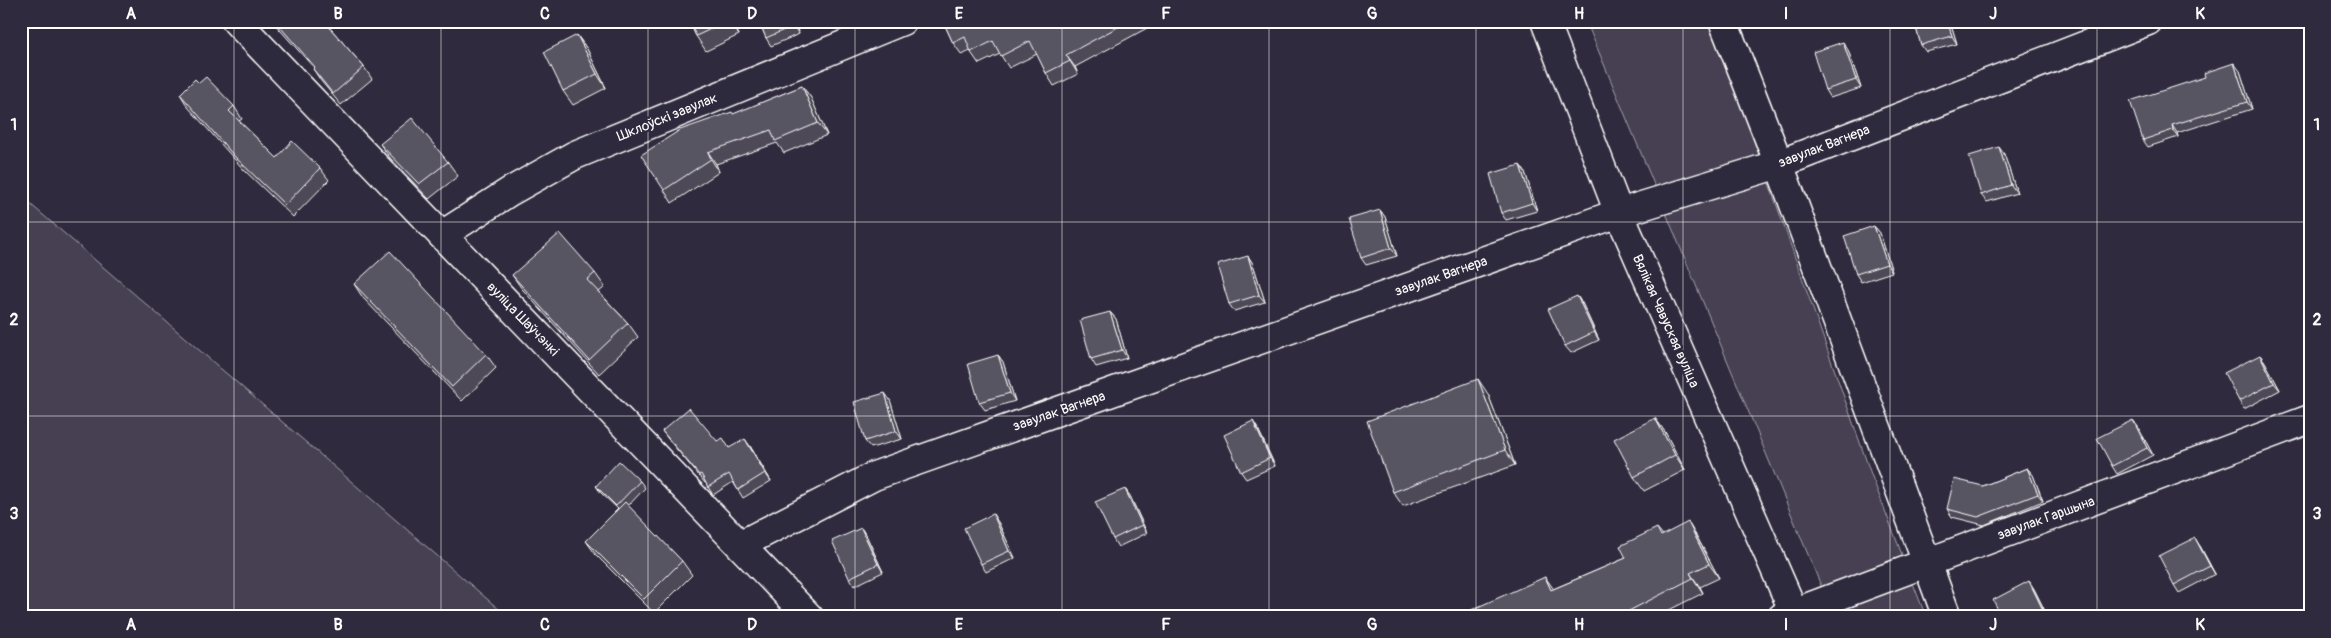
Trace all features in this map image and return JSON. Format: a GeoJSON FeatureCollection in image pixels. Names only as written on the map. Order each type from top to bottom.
{"type":"FeatureCollection","features":[{"type":"Feature","properties":{"kind":"street","name":"вуліца Шаўчэнкі"},"geometry":{"type":"LineString","coordinates":[[236,21],[810,617]]}},
{"type":"Feature","properties":{"kind":"street","name":"Шклоўскі завулак"},"geometry":{"type":"LineString","coordinates":[[442,235],[509,192],[575,155],[902,21]]}},
{"type":"Feature","properties":{"kind":"street","name":"Вялікая Чавуская вуліца"},"geometry":{"type":"LineString","coordinates":[[1544,21],[1619,213],[1790,615]]}},
{"type":"Feature","properties":{"kind":"street"},"geometry":{"type":"LineString","coordinates":[[1723,21],[1779,164],[1947,617]]}},
{"type":"Feature","properties":{"kind":"street","name":"завулак Вагнера"},"geometry":{"type":"LineString","coordinates":[[740,545],[874,476],[1619,213],[1779,164],[2148,21]]}},
{"type":"Feature","properties":{"kind":"street","name":"завулак Гаршына"},"geometry":{"type":"LineString","coordinates":[[1790,615],[2310,419]]}},
{"type":"Feature","properties":{"kind":"shaded area"},"geometry":{"type":"Polygon","coordinates":[[[1586,21],[1712,21],[1871,474],[1926,617],[1834,617],[1586,21]]]}},
{"type":"Feature","properties":{"kind":"shaded area"},"geometry":{"type":"Polygon","coordinates":[[[21,196],[508,617],[21,617],[21,196]]]}},
{"type":"Feature","properties":{"kind":"building"},"geometry":{"type":"Polygon","coordinates":[[[275,21],[324,21],[364,67],[333,94],[313,69],[315,67],[275,21]]]}},
{"type":"Feature","properties":{"kind":"building"},"geometry":{"type":"Polygon","coordinates":[[[689,21],[728,21],[696,36],[689,21]]]}},
{"type":"Feature","properties":{"kind":"building"},"geometry":{"type":"Polygon","coordinates":[[[759,21],[791,21],[793,26],[766,38],[759,21]]]}},
{"type":"Feature","properties":{"kind":"building"},"geometry":{"type":"Polygon","coordinates":[[[943,21],[1129,21],[1066,55],[1070,61],[1046,73],[1030,41],[1001,56],[993,41],[971,52],[965,37],[953,43],[943,21]]]}},
{"type":"Feature","properties":{"kind":"building"},"geometry":{"type":"Polygon","coordinates":[[[1914,21],[1947,21],[1952,36],[1921,45],[1914,21]]]}},
{"type":"Feature","properties":{"kind":"building"},"geometry":{"type":"Polygon","coordinates":[[[2310,22],[2310,39],[2305,23],[2310,22]]]}},
{"type":"Feature","properties":{"kind":"building"},"geometry":{"type":"Polygon","coordinates":[[[577,35],[597,74],[563,91],[544,52],[577,35]]]}},
{"type":"Feature","properties":{"kind":"building"},"geometry":{"type":"Polygon","coordinates":[[[1843,42],[1856,80],[1825,90],[1813,52],[1843,42]]]}},
{"type":"Feature","properties":{"kind":"building"},"geometry":{"type":"Polygon","coordinates":[[[2234,63],[2247,102],[2172,125],[2173,130],[2143,140],[2130,101],[2205,77],[2204,73],[2234,63]]]}},
{"type":"Feature","properties":{"kind":"building"},"geometry":{"type":"Polygon","coordinates":[[[206,77],[234,106],[229,111],[277,158],[292,141],[320,168],[285,205],[236,158],[180,94],[195,79],[199,83],[206,77]]]}},
{"type":"Feature","properties":{"kind":"building"},"geometry":{"type":"Polygon","coordinates":[[[802,86],[818,123],[775,141],[771,130],[708,152],[711,159],[664,190],[641,155],[680,130],[732,112],[733,114],[802,86]]]}},
{"type":"Feature","properties":{"kind":"building"},"geometry":{"type":"Polygon","coordinates":[[[412,118],[448,162],[419,184],[380,144],[412,118]]]}},
{"type":"Feature","properties":{"kind":"building"},"geometry":{"type":"Polygon","coordinates":[[[1999,147],[2011,185],[1981,195],[1969,156],[1999,147]]]}},
{"type":"Feature","properties":{"kind":"building"},"geometry":{"type":"Polygon","coordinates":[[[1520,165],[1532,203],[1501,213],[1490,174],[1520,165]]]}},
{"type":"Feature","properties":{"kind":"building"},"geometry":{"type":"Polygon","coordinates":[[[1380,210],[1391,248],[1361,258],[1349,219],[1380,210]]]}},
{"type":"Feature","properties":{"kind":"building"},"geometry":{"type":"Polygon","coordinates":[[[1874,226],[1887,264],[1856,274],[1844,236],[1874,226]]]}},
{"type":"Feature","properties":{"kind":"building"},"geometry":{"type":"Polygon","coordinates":[[[560,233],[595,273],[587,280],[628,323],[589,360],[512,275],[560,233]]]}},
{"type":"Feature","properties":{"kind":"building"},"geometry":{"type":"Polygon","coordinates":[[[390,251],[486,354],[452,387],[354,284],[390,251]]]}},
{"type":"Feature","properties":{"kind":"building"},"geometry":{"type":"Polygon","coordinates":[[[1248,256],[1259,295],[1229,304],[1217,265],[1248,256]]]}},
{"type":"Feature","properties":{"kind":"building"},"geometry":{"type":"Polygon","coordinates":[[[1577,296],[1594,332],[1565,346],[1548,309],[1577,296]]]}},
{"type":"Feature","properties":{"kind":"building"},"geometry":{"type":"Polygon","coordinates":[[[1110,312],[1122,350],[1091,359],[1080,320],[1110,312]]]}},
{"type":"Feature","properties":{"kind":"building"},"geometry":{"type":"Polygon","coordinates":[[[998,355],[1010,393],[979,402],[968,364],[998,355]]]}},
{"type":"Feature","properties":{"kind":"building"},"geometry":{"type":"Polygon","coordinates":[[[2260,355],[2274,383],[2239,401],[2224,373],[2260,355]]]}},
{"type":"Feature","properties":{"kind":"building"},"geometry":{"type":"Polygon","coordinates":[[[1478,379],[1505,450],[1393,492],[1367,421],[1478,379]]]}},
{"type":"Feature","properties":{"kind":"building"},"geometry":{"type":"Polygon","coordinates":[[[885,393],[896,431],[865,441],[854,402],[885,393]]]}},
{"type":"Feature","properties":{"kind":"building"},"geometry":{"type":"Polygon","coordinates":[[[689,408],[717,441],[723,438],[729,448],[745,439],[765,473],[738,490],[729,474],[708,487],[701,474],[699,475],[662,431],[689,408]]]}},
{"type":"Feature","properties":{"kind":"building"},"geometry":{"type":"Polygon","coordinates":[[[1655,418],[1675,455],[1634,477],[1614,439],[1655,418]]]}},
{"type":"Feature","properties":{"kind":"building"},"geometry":{"type":"Polygon","coordinates":[[[2133,420],[2147,448],[2112,466],[2097,438],[2133,420]]]}},
{"type":"Feature","properties":{"kind":"building"},"geometry":{"type":"Polygon","coordinates":[[[1253,421],[1270,458],[1241,472],[1224,435],[1253,421]]]}},
{"type":"Feature","properties":{"kind":"building"},"geometry":{"type":"Polygon","coordinates":[[[619,461],[640,481],[616,506],[596,486],[619,461]]]}},
{"type":"Feature","properties":{"kind":"building"},"geometry":{"type":"Polygon","coordinates":[[[2027,468],[2038,494],[1978,517],[1947,509],[1954,479],[1983,486],[2027,468]]]}},
{"type":"Feature","properties":{"kind":"building"},"geometry":{"type":"Polygon","coordinates":[[[1125,489],[1142,525],[1113,539],[1095,502],[1125,489]]]}},
{"type":"Feature","properties":{"kind":"building"},"geometry":{"type":"Polygon","coordinates":[[[625,502],[682,561],[644,599],[586,541],[625,502]]]}},
{"type":"Feature","properties":{"kind":"building"},"geometry":{"type":"Polygon","coordinates":[[[993,514],[1009,551],[981,564],[964,528],[993,514]]]}},
{"type":"Feature","properties":{"kind":"building"},"geometry":{"type":"Polygon","coordinates":[[[1688,522],[1709,564],[1690,573],[1693,578],[1621,615],[1622,617],[1592,617],[1591,615],[1587,617],[1474,617],[1471,610],[1545,577],[1551,590],[1626,558],[1620,546],[1657,528],[1661,536],[1688,522]]]}},
{"type":"Feature","properties":{"kind":"building"},"geometry":{"type":"Polygon","coordinates":[[[861,528],[878,564],[849,578],[832,541],[861,528]]]}},
{"type":"Feature","properties":{"kind":"building"},"geometry":{"type":"Polygon","coordinates":[[[2195,538],[2210,566],[2174,585],[2159,556],[2195,538]]]}},
{"type":"Feature","properties":{"kind":"building"},"geometry":{"type":"Polygon","coordinates":[[[2029,581],[2043,610],[2030,617],[2002,617],[1993,600],[2029,581]]]}}]}
